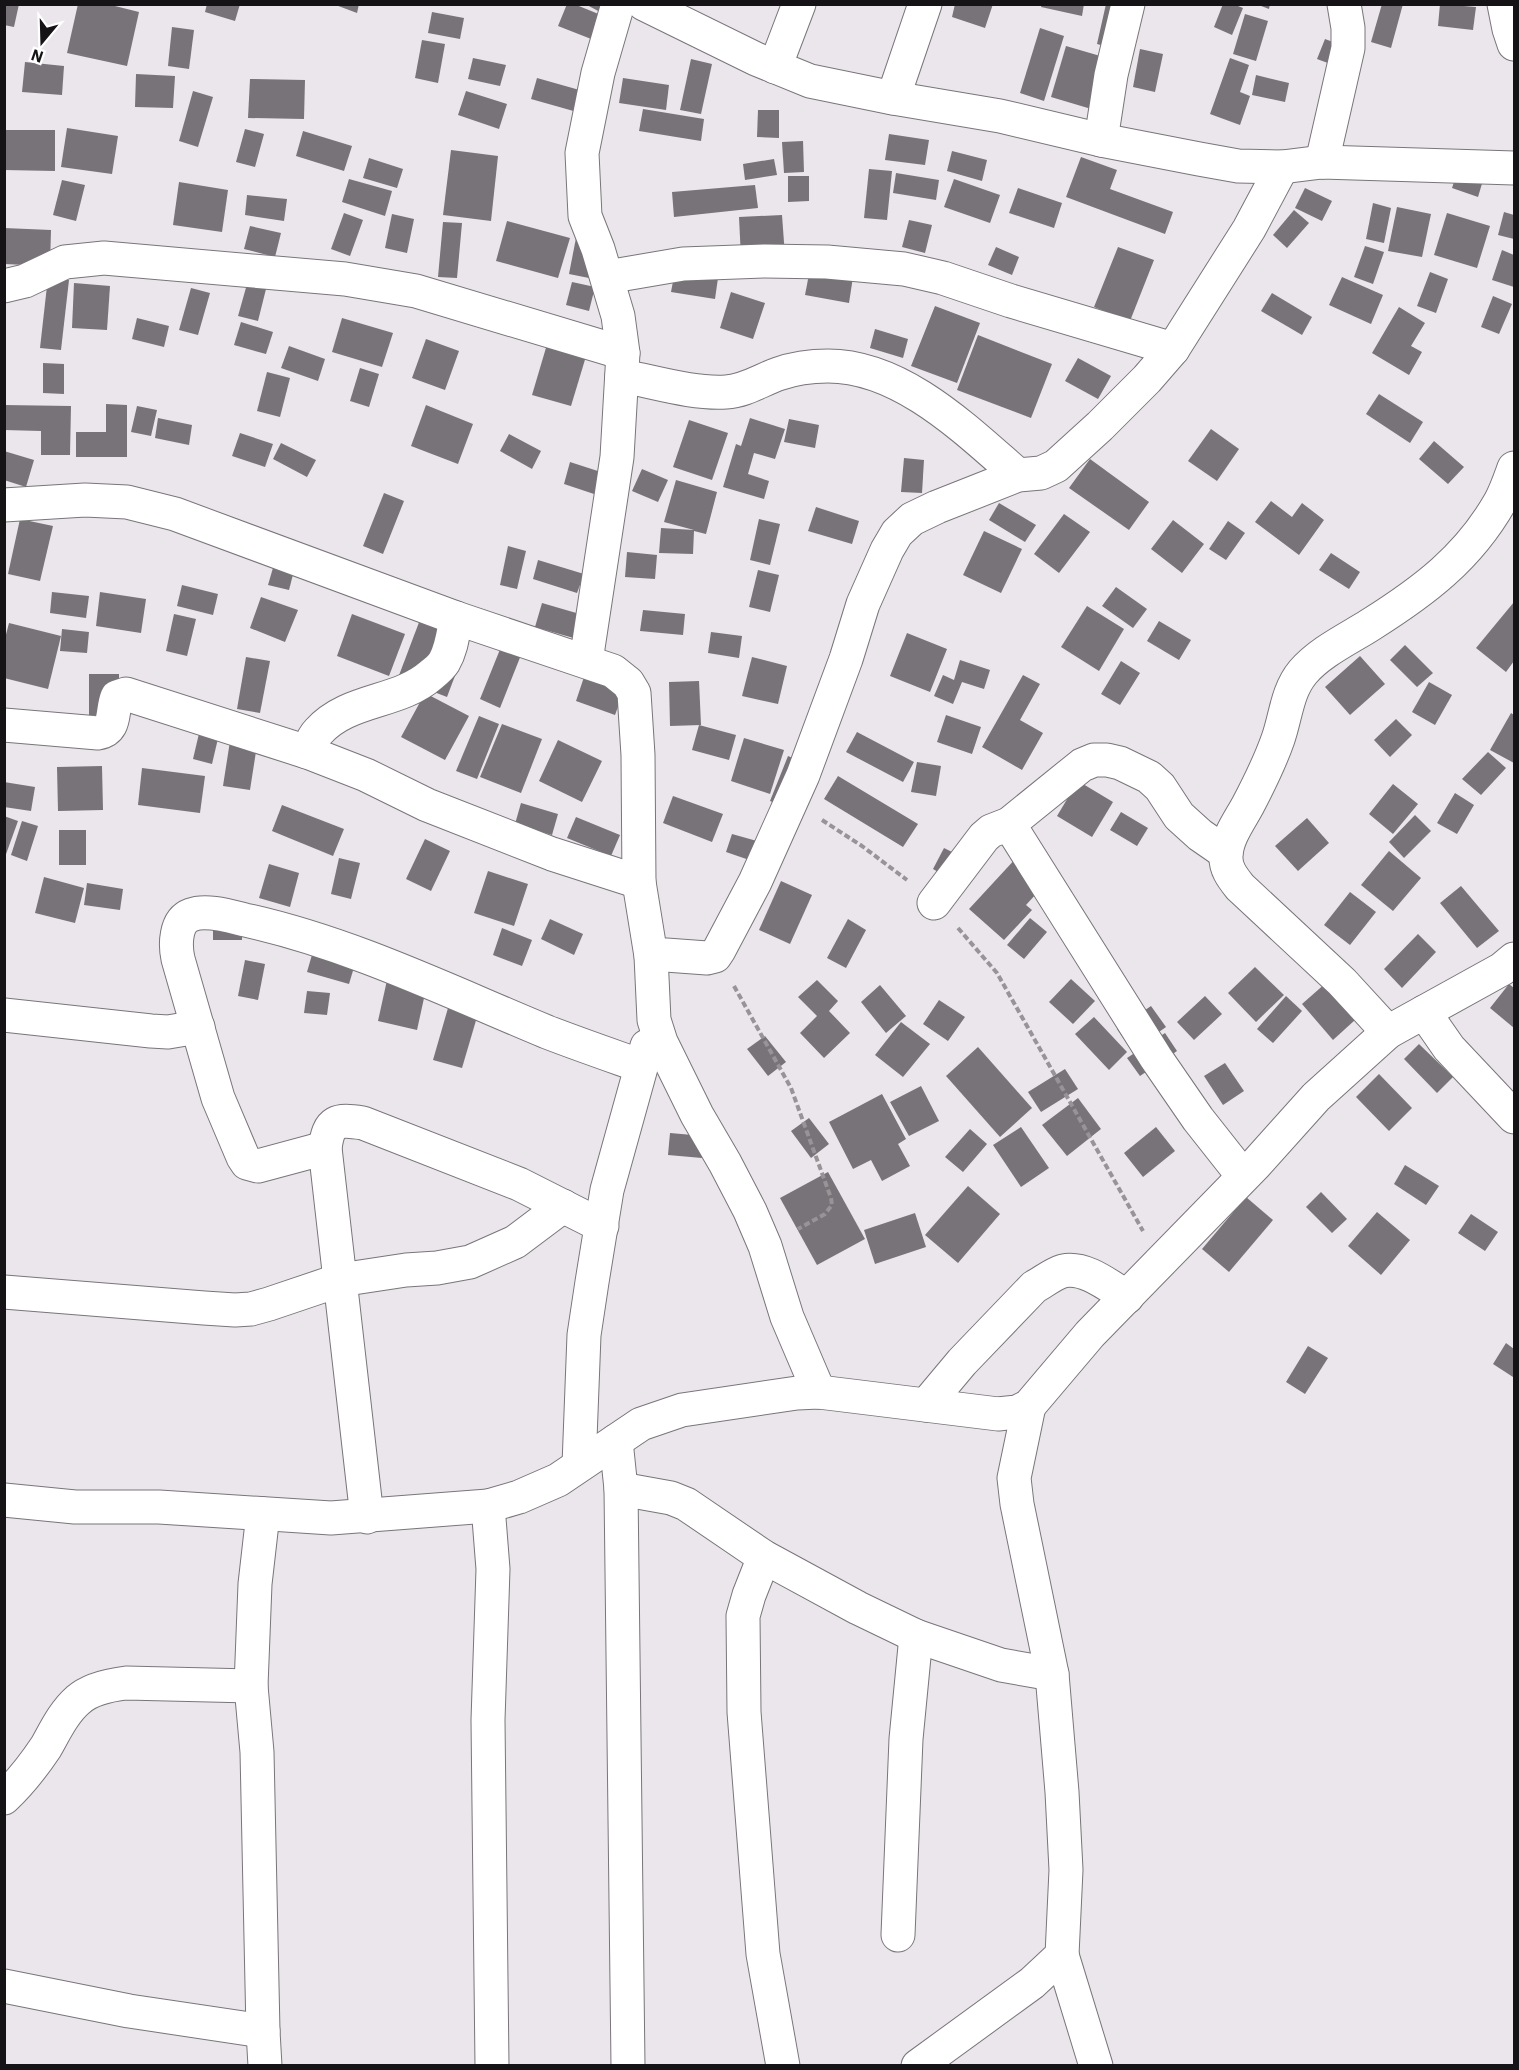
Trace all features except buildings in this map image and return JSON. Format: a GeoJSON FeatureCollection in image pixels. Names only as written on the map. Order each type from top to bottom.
{"type":"FeatureCollection","features":[{"type":"Feature","properties":{"kind":"street"},"geometry":{"type":"LineString","coordinates":[[586,661],[616,457],[623,364],[618,316],[585,216],[582,153],[598,73],[618,4]]}},
{"type":"Feature","properties":{"kind":"street"},"geometry":{"type":"LineString","coordinates":[[644,4],[747,55],[810,81],[1000,116],[1101,140],[1238,166],[1282,167],[1322,162],[1515,168]]}},
{"type":"Feature","properties":{"kind":"street"},"geometry":{"type":"LineString","coordinates":[[775,67],[799,4]]}},
{"type":"Feature","properties":{"kind":"street"},"geometry":{"type":"LineString","coordinates":[[893,98],[925,4]]}},
{"type":"Feature","properties":{"kind":"street"},"geometry":{"type":"LineString","coordinates":[[1101,140],[1111,75],[1128,4]]}},
{"type":"Feature","properties":{"kind":"street"},"geometry":{"type":"LineString","coordinates":[[1322,162],[1348,48],[1348,28],[1344,4]]}},
{"type":"Feature","properties":{"kind":"street"},"geometry":{"type":"LineString","coordinates":[[1504,4],[1509,29],[1515,44]]}},
{"type":"Feature","properties":{"kind":"street"},"geometry":{"type":"LineString","coordinates":[[651,956],[707,958],[716,956],[755,882],[791,802],[846,659],[863,604],[897,533],[912,519],[937,507],[1018,476],[1041,473],[1056,466],[1067,457],[1147,379],[1173,349],[1249,229],[1282,167]]}},
{"type":"Feature","properties":{"kind":"street"},"geometry":{"type":"LineString","coordinates":[[4,286],[25,281],[65,262],[104,258],[345,279],[416,291],[685,388],[726,392],[743,389],[780,373],[827,366],[870,372],[915,394],[942,412],[964,428],[1018,476]]}},
{"type":"Feature","properties":{"kind":"street"},"geometry":{"type":"LineString","coordinates":[[607,277],[683,264],[765,261],[827,262],[904,269],[943,278],[1011,301],[1173,349]]}},
{"type":"Feature","properties":{"kind":"street"},"geometry":{"type":"LineString","coordinates":[[1388,1032],[1342,982],[1240,886],[1227,868],[1226,853],[1234,832],[1259,784],[1278,738],[1286,705],[1302,673],[1310,664],[1406,602],[1454,564],[1487,524],[1502,500],[1515,468]]}},
{"type":"Feature","properties":{"kind":"street"},"geometry":{"type":"LineString","coordinates":[[4,505],[85,500],[127,502],[175,514],[456,618],[613,671],[628,683],[634,693],[638,755],[639,882],[651,956],[654,1020],[661,1042],[725,1162],[765,1246],[787,1317],[819,1392]]}},
{"type":"Feature","properties":{"kind":"street"},"geometry":{"type":"LineString","coordinates":[[307,752],[316,733],[336,716],[349,709],[400,694],[424,681],[443,664],[450,649],[456,618]]}},
{"type":"Feature","properties":{"kind":"street"},"geometry":{"type":"LineString","coordinates":[[4,725],[106,732],[110,728],[117,697],[126,694],[307,752],[366,775],[427,805],[552,854],[639,882]]}},
{"type":"Feature","properties":{"kind":"street"},"geometry":{"type":"LineString","coordinates":[[934,903],[984,837],[991,831],[1009,824],[1082,765],[1094,759],[1120,763],[1149,777],[1160,787],[1179,816],[1200,835],[1226,853]]}},
{"type":"Feature","properties":{"kind":"street"},"geometry":{"type":"LineString","coordinates":[[1009,824],[1156,1058],[1198,1119],[1243,1176]]}},
{"type":"Feature","properties":{"kind":"street"},"geometry":{"type":"LineString","coordinates":[[325,1148],[258,1166],[247,1162],[238,1148],[206,1062],[176,950],[183,920],[193,914],[226,915],[281,928],[335,946],[550,1033],[641,1066]]}},
{"type":"Feature","properties":{"kind":"street"},"geometry":{"type":"LineString","coordinates":[[4,1500],[75,1507],[159,1507],[331,1518],[367,1517],[488,1506],[519,1497],[558,1480],[641,1424],[682,1410],[796,1393],[819,1392],[968,1412],[998,1414],[1017,1412],[1029,1406],[1090,1334],[1161,1263],[1316,1097],[1388,1032],[1502,969],[1515,958]]}},
{"type":"Feature","properties":{"kind":"street"},"geometry":{"type":"LineString","coordinates":[[1424,1012],[1449,1048],[1515,1117]]}},
{"type":"Feature","properties":{"kind":"street"},"geometry":{"type":"LineString","coordinates":[[4,1015],[151,1031],[168,1032],[198,1027]]}},
{"type":"Feature","properties":{"kind":"street"},"geometry":{"type":"LineString","coordinates":[[579,1465],[584,1335],[607,1190],[654,1020]]}},
{"type":"Feature","properties":{"kind":"street"},"geometry":{"type":"LineString","coordinates":[[367,1517],[325,1148],[330,1127],[344,1121],[363,1123],[519,1184],[602,1226]]}},
{"type":"Feature","properties":{"kind":"street"},"geometry":{"type":"LineString","coordinates":[[4,1292],[236,1310],[269,1304],[340,1280],[470,1262],[515,1242],[563,1206]]}},
{"type":"Feature","properties":{"kind":"street"},"geometry":{"type":"LineString","coordinates":[[926,1405],[962,1362],[1034,1287],[1048,1278],[1062,1272],[1080,1271],[1127,1297]]}},
{"type":"Feature","properties":{"kind":"street"},"geometry":{"type":"LineString","coordinates":[[1029,1406],[1014,1478],[1017,1504],[1052,1674],[1066,1870],[1062,1955],[1096,2066]]}},
{"type":"Feature","properties":{"kind":"street"},"geometry":{"type":"LineString","coordinates":[[616,1441],[621,1489],[628,2066]]}},
{"type":"Feature","properties":{"kind":"street"},"geometry":{"type":"LineString","coordinates":[[621,1489],[671,1498],[686,1504],[764,1557],[858,1608],[916,1636],[1001,1665],[1052,1674]]}},
{"type":"Feature","properties":{"kind":"street"},"geometry":{"type":"LineString","coordinates":[[488,1506],[493,1569],[488,1743],[492,2066]]}},
{"type":"Feature","properties":{"kind":"street"},"geometry":{"type":"LineString","coordinates":[[262,1514],[255,1584],[251,1686],[257,1764],[265,2066]]}},
{"type":"Feature","properties":{"kind":"street"},"geometry":{"type":"LineString","coordinates":[[764,1557],[743,1616],[744,1712],[763,1954],[783,2066]]}},
{"type":"Feature","properties":{"kind":"street"},"geometry":{"type":"LineString","coordinates":[[898,1935],[906,1739],[916,1636]]}},
{"type":"Feature","properties":{"kind":"street"},"geometry":{"type":"LineString","coordinates":[[4,1798],[35,1763],[69,1710],[78,1699],[87,1694],[111,1685],[126,1683],[251,1686]]}},
{"type":"Feature","properties":{"kind":"street"},"geometry":{"type":"LineString","coordinates":[[918,2066],[1032,1983],[1062,1955]]}},
{"type":"Feature","properties":{"kind":"street"},"geometry":{"type":"LineString","coordinates":[[4,1986],[129,2011],[263,2031]]}},
{"type":"Feature","properties":{"kind":"path"},"geometry":{"type":"LineString","coordinates":[[791,802],[862,846],[922,891],[997,973],[1161,1263]]}},
{"type":"Feature","properties":{"kind":"path"},"geometry":{"type":"LineString","coordinates":[[716,956],[791,1088],[831,1198],[832,1204],[825,1214],[765,1246]]}}]}
